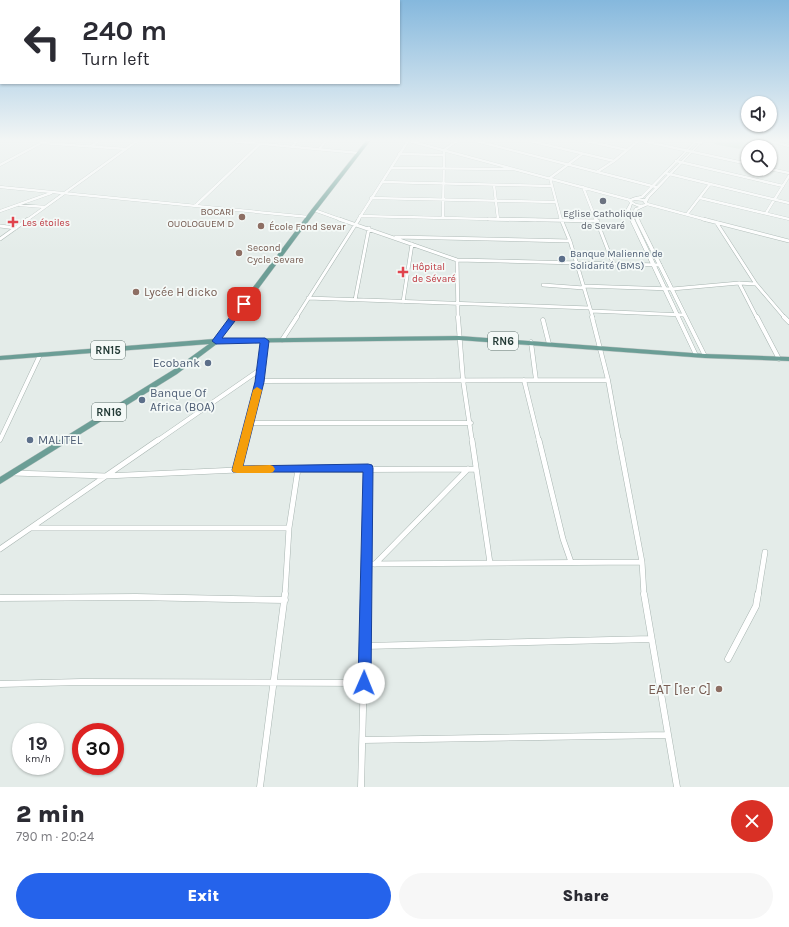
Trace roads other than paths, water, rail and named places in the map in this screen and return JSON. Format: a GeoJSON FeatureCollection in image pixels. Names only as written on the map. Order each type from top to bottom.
{"type":"FeatureCollection","features":[{"type":"Feature","properties":{"kind":"main road"},"geometry":{"type":"LineString","coordinates":[[216,341],[339,178]]}},
{"type":"Feature","properties":{"kind":"main road","name":"RN6"},"geometry":{"type":"LineString","coordinates":[[216,341],[459,338],[531,342],[705,356],[789,359]]}},
{"type":"Feature","properties":{"kind":"main road","name":"RN15"},"geometry":{"type":"LineString","coordinates":[[0,358],[216,341]]}},
{"type":"Feature","properties":{"kind":"main road","name":"RN16"},"geometry":{"type":"LineString","coordinates":[[0,481],[175,372],[216,341]]}},
{"type":"Feature","properties":{"kind":"street"},"geometry":{"type":"LineString","coordinates":[[0,239],[87,178]]}},
{"type":"Feature","properties":{"kind":"street"},"geometry":{"type":"LineString","coordinates":[[195,206],[225,178]]}},
{"type":"Feature","properties":{"kind":"street"},"geometry":{"type":"LineString","coordinates":[[282,340],[385,178]]}},
{"type":"Feature","properties":{"kind":"street"},"geometry":{"type":"LineString","coordinates":[[443,218],[444,178]]}},
{"type":"Feature","properties":{"kind":"street"},"geometry":{"type":"LineString","coordinates":[[677,787],[644,596],[642,562],[608,380],[601,348],[570,241],[561,220],[550,178],[630,202],[687,214],[789,241]]}},
{"type":"Feature","properties":{"kind":"street"},"geometry":{"type":"LineString","coordinates":[[620,178],[658,187]]}},
{"type":"Feature","properties":{"kind":"street"},"geometry":{"type":"LineString","coordinates":[[661,178],[642,197],[630,202],[629,214],[666,289],[696,355]]}},
{"type":"Feature","properties":{"kind":"street"},"geometry":{"type":"LineString","coordinates":[[667,178],[647,198],[645,204],[636,209],[635,215],[705,356]]}},
{"type":"Feature","properties":{"kind":"street"},"geometry":{"type":"LineString","coordinates":[[682,178],[789,203]]}},
{"type":"Feature","properties":{"kind":"street"},"geometry":{"type":"LineString","coordinates":[[747,178],[783,186]]}},
{"type":"Feature","properties":{"kind":"street"},"geometry":{"type":"LineString","coordinates":[[766,213],[788,178]]}},
{"type":"Feature","properties":{"kind":"street"},"geometry":{"type":"LineString","coordinates":[[382,182],[552,186]]}},
{"type":"Feature","properties":{"kind":"street"},"geometry":{"type":"LineString","coordinates":[[687,214],[710,184]]}},
{"type":"Feature","properties":{"kind":"street"},"geometry":{"type":"LineString","coordinates":[[494,185],[498,219]]}},
{"type":"Feature","properties":{"kind":"street"},"geometry":{"type":"LineString","coordinates":[[0,187],[309,218]]}},
{"type":"Feature","properties":{"kind":"street"},"geometry":{"type":"LineString","coordinates":[[583,187],[598,221],[613,263]]}},
{"type":"Feature","properties":{"kind":"street"},"geometry":{"type":"LineString","coordinates":[[0,211],[54,192]]}},
{"type":"Feature","properties":{"kind":"street"},"geometry":{"type":"LineString","coordinates":[[371,198],[556,202]]}},
{"type":"Feature","properties":{"kind":"street"},"geometry":{"type":"LineString","coordinates":[[700,198],[789,219]]}},
{"type":"Feature","properties":{"kind":"street"},"geometry":{"type":"LineString","coordinates":[[635,199],[645,204]]}},
{"type":"Feature","properties":{"kind":"street"},"geometry":{"type":"LineString","coordinates":[[18,204],[45,207]]}},
{"type":"Feature","properties":{"kind":"street"},"geometry":{"type":"LineString","coordinates":[[314,210],[356,223],[457,260],[660,265]]}},
{"type":"Feature","properties":{"kind":"street"},"geometry":{"type":"LineString","coordinates":[[360,216],[598,221]]}},
{"type":"Feature","properties":{"kind":"street"},"geometry":{"type":"LineString","coordinates":[[716,222],[756,284],[789,322]]}},
{"type":"Feature","properties":{"kind":"street"},"geometry":{"type":"LineString","coordinates":[[0,226],[16,228]]}},
{"type":"Feature","properties":{"kind":"street"},"geometry":{"type":"LineString","coordinates":[[355,300],[369,228]]}},
{"type":"Feature","properties":{"kind":"street"},"geometry":{"type":"LineString","coordinates":[[393,237],[570,241]]}},
{"type":"Feature","properties":{"kind":"street"},"geometry":{"type":"LineString","coordinates":[[403,302],[412,244]]}},
{"type":"Feature","properties":{"kind":"street"},"geometry":{"type":"LineString","coordinates":[[457,260],[459,338],[490,563]]}},
{"type":"Feature","properties":{"kind":"street"},"geometry":{"type":"LineString","coordinates":[[543,285],[672,289],[739,283],[756,284]]}},
{"type":"Feature","properties":{"kind":"street"},"geometry":{"type":"LineString","coordinates":[[739,283],[779,359]]}},
{"type":"Feature","properties":{"kind":"street"},"geometry":{"type":"LineString","coordinates":[[308,298],[684,315]]}},
{"type":"Feature","properties":{"kind":"street"},"geometry":{"type":"LineString","coordinates":[[543,320],[549,344]]}},
{"type":"Feature","properties":{"kind":"street"},"geometry":{"type":"LineString","coordinates":[[237,470],[248,423],[260,382],[265,341]]}},
{"type":"Feature","properties":{"kind":"street"},"geometry":{"type":"LineString","coordinates":[[531,342],[536,380]]}},
{"type":"Feature","properties":{"kind":"street"},"geometry":{"type":"LineString","coordinates":[[0,440],[40,355]]}},
{"type":"Feature","properties":{"kind":"street"},"geometry":{"type":"LineString","coordinates":[[0,549],[261,369]]}},
{"type":"Feature","properties":{"kind":"street"},"geometry":{"type":"LineString","coordinates":[[524,380],[563,539],[571,562]]}},
{"type":"Feature","properties":{"kind":"street"},"geometry":{"type":"LineString","coordinates":[[260,382],[608,380]]}},
{"type":"Feature","properties":{"kind":"street"},"geometry":{"type":"LineString","coordinates":[[248,423],[471,423]]}},
{"type":"Feature","properties":{"kind":"street"},"geometry":{"type":"LineString","coordinates":[[13,473],[106,476],[237,470],[368,468],[476,469]]}},
{"type":"Feature","properties":{"kind":"street"},"geometry":{"type":"LineString","coordinates":[[361,787],[368,564],[368,468]]}},
{"type":"Feature","properties":{"kind":"street"},"geometry":{"type":"LineString","coordinates":[[260,787],[284,600],[289,528],[298,469]]}},
{"type":"Feature","properties":{"kind":"street"},"geometry":{"type":"LineString","coordinates":[[375,564],[468,469]]}},
{"type":"Feature","properties":{"kind":"street"},"geometry":{"type":"LineString","coordinates":[[32,528],[289,528]]}},
{"type":"Feature","properties":{"kind":"street"},"geometry":{"type":"LineString","coordinates":[[728,659],[756,606],[765,552]]}},
{"type":"Feature","properties":{"kind":"street"},"geometry":{"type":"LineString","coordinates":[[368,564],[642,562]]}},
{"type":"Feature","properties":{"kind":"street"},"geometry":{"type":"LineString","coordinates":[[0,598],[136,597],[284,600]]}},
{"type":"Feature","properties":{"kind":"street"},"geometry":{"type":"LineString","coordinates":[[365,646],[651,639]]}},
{"type":"Feature","properties":{"kind":"street"},"geometry":{"type":"LineString","coordinates":[[0,684],[81,682],[273,684],[364,683]]}},
{"type":"Feature","properties":{"kind":"street"},"geometry":{"type":"LineString","coordinates":[[363,740],[668,735]]}},
{"type":"Feature","properties":{"kind":"place","name":"Eglise Catholique de Sevaré"},"geometry":{"type":"Point","coordinates":[603,201]}},
{"type":"Feature","properties":{"kind":"place","name":"BOCARI OUOLOGUEM D"},"geometry":{"type":"Point","coordinates":[242,217]}},
{"type":"Feature","properties":{"kind":"place","name":"Les étoiles"},"geometry":{"type":"Point","coordinates":[13,222]}},
{"type":"Feature","properties":{"kind":"place","name":"École Fond Sevar"},"geometry":{"type":"Point","coordinates":[261,226]}},
{"type":"Feature","properties":{"kind":"place","name":"Second Cycle Sevare"},"geometry":{"type":"Point","coordinates":[239,253]}},
{"type":"Feature","properties":{"kind":"place","name":"Banque Malienne de Solidarité (BMS)"},"geometry":{"type":"Point","coordinates":[562,259]}},
{"type":"Feature","properties":{"kind":"place","name":"Hôpital de Sévaré"},"geometry":{"type":"Point","coordinates":[403,272]}},
{"type":"Feature","properties":{"kind":"place","name":"Lycée H dicko"},"geometry":{"type":"Point","coordinates":[136,292]}},
{"type":"Feature","properties":{"kind":"place","name":"Ecobank"},"geometry":{"type":"Point","coordinates":[208,363]}},
{"type":"Feature","properties":{"kind":"place","name":"Banque Of Africa (BOA)"},"geometry":{"type":"Point","coordinates":[142,400]}},
{"type":"Feature","properties":{"kind":"place","name":"MALITEL"},"geometry":{"type":"Point","coordinates":[30,440]}},
{"type":"Feature","properties":{"kind":"place","name":"EAT [1er C]"},"geometry":{"type":"Point","coordinates":[719,689]}}]}
